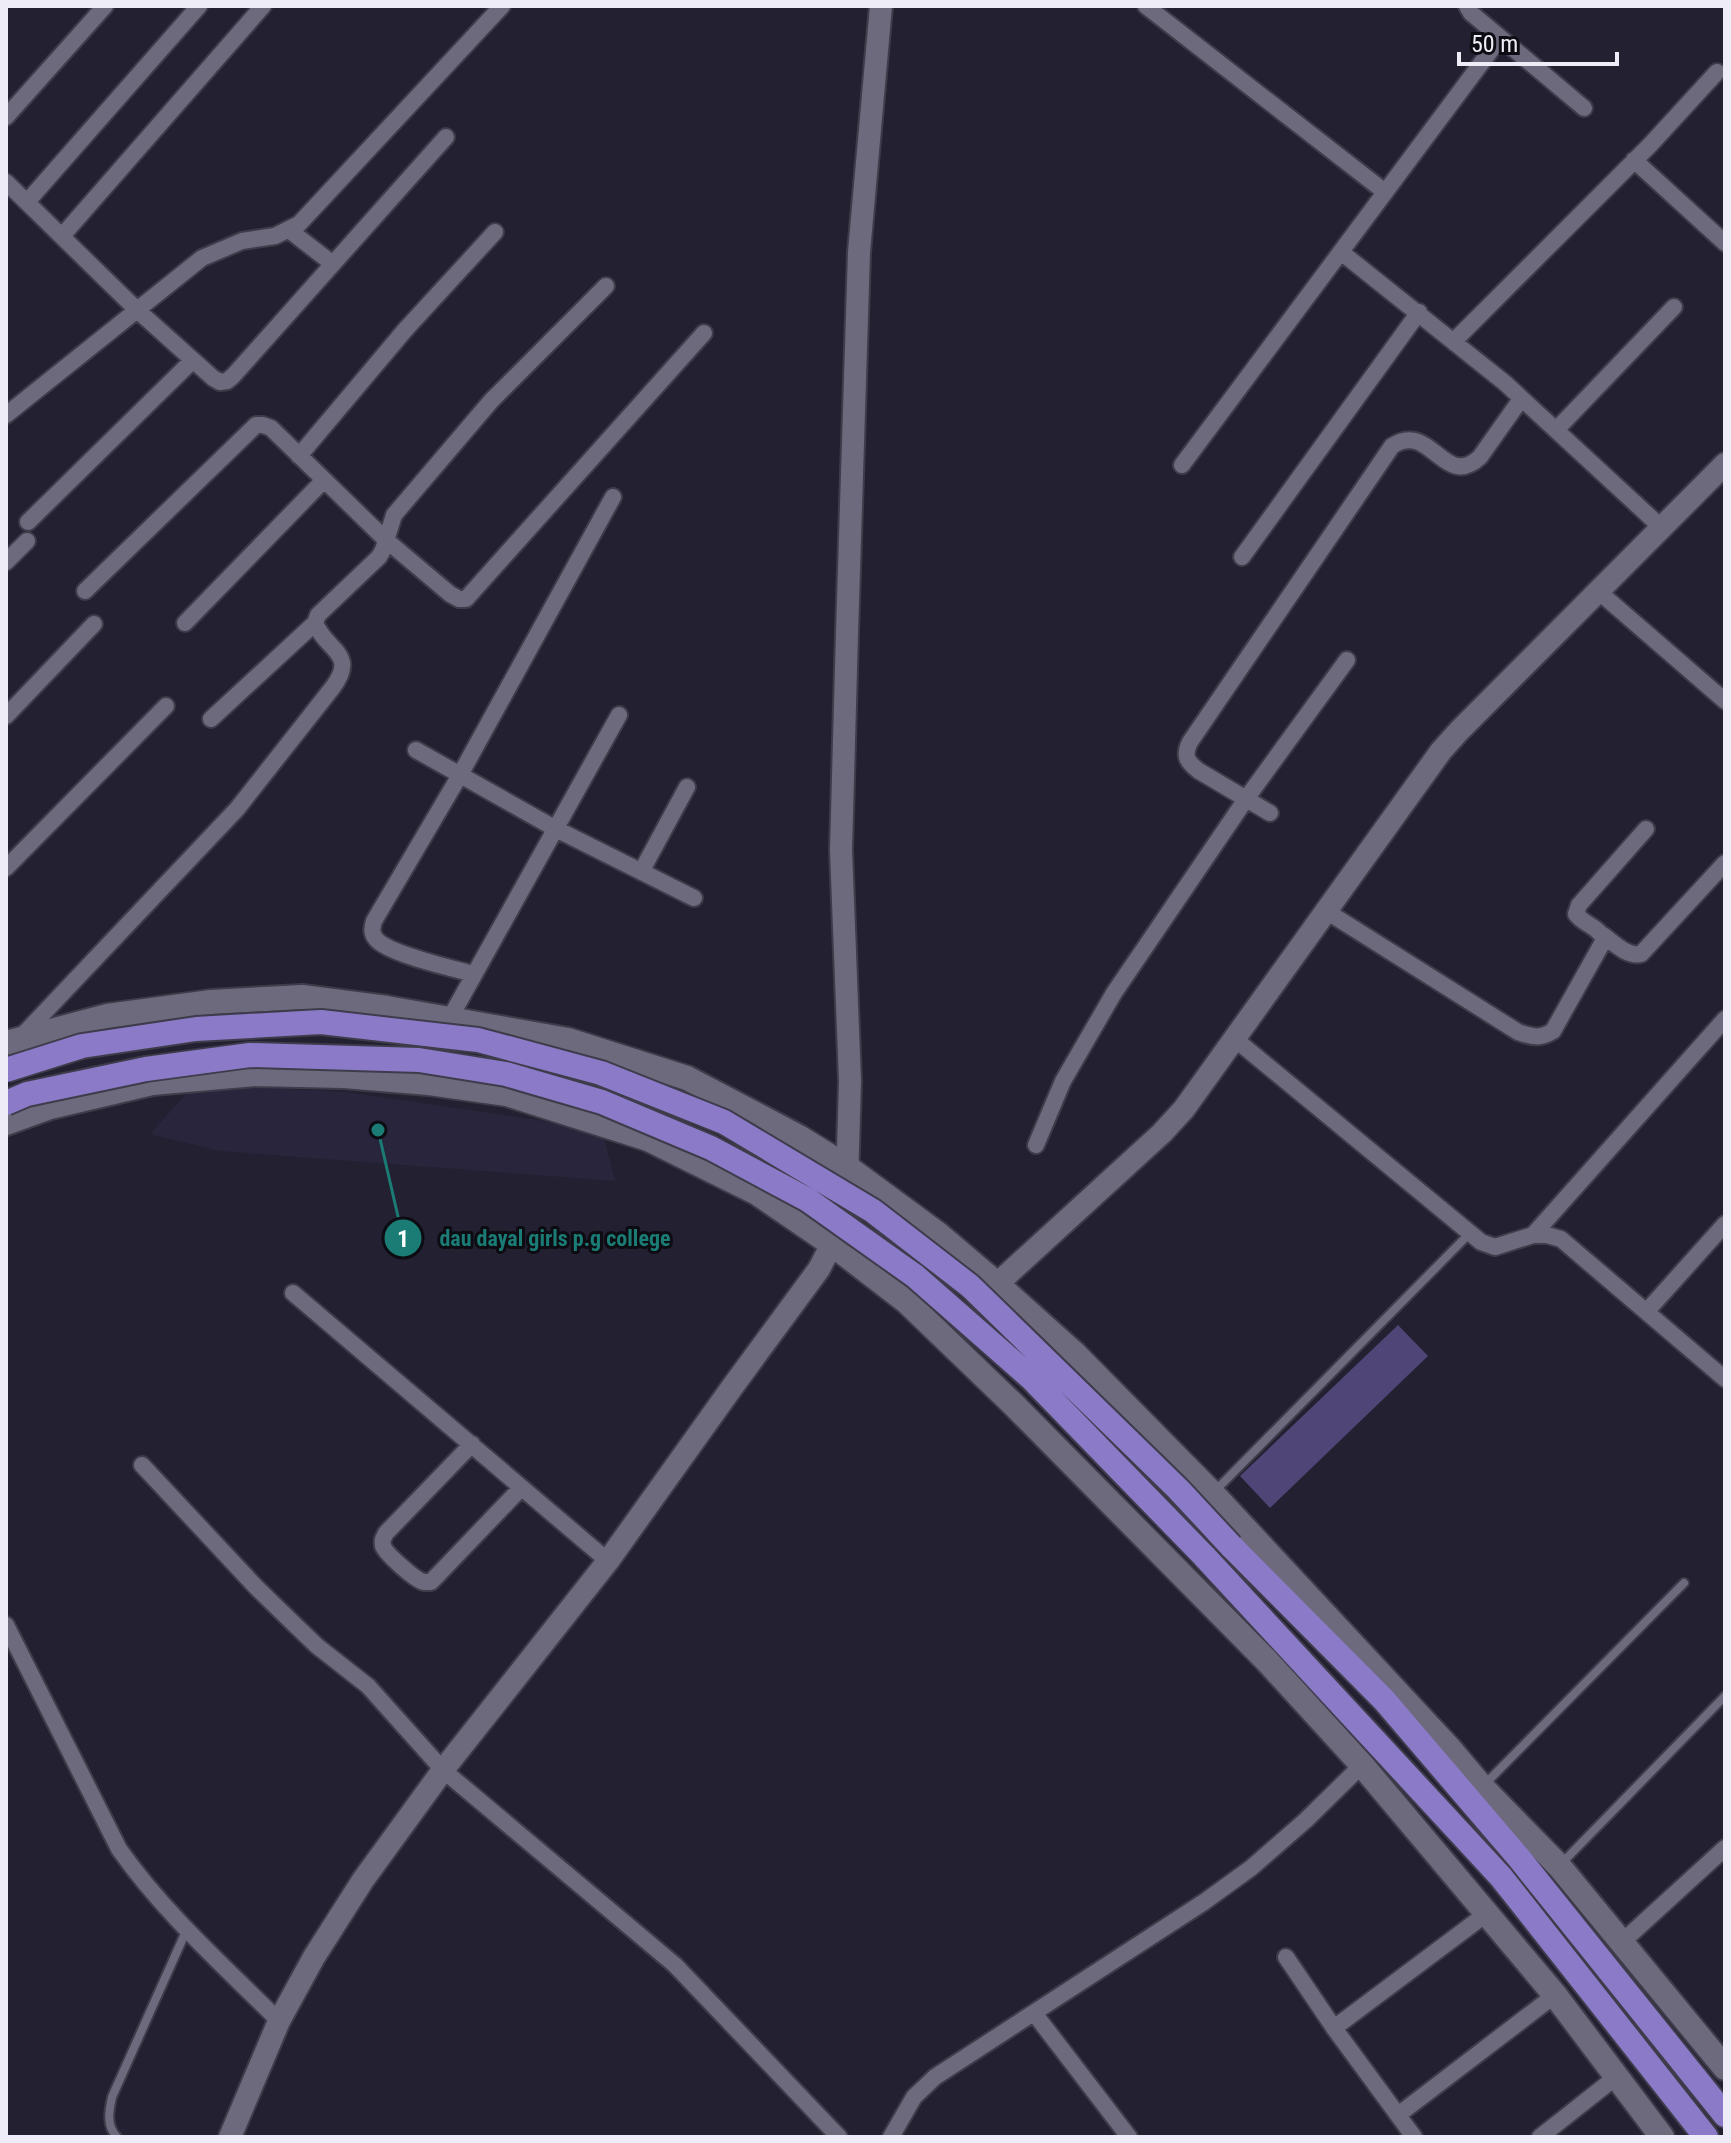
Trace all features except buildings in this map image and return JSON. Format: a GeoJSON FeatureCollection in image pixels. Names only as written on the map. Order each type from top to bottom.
{"type":"FeatureCollection","features":[{"type":"Feature","properties":{"kind":"main road"},"geometry":{"type":"LineString","coordinates":[[13,1041],[107,1016],[211,1002],[302,997],[450,1018],[568,1040],[687,1078],[799,1137],[847,1167],[938,1234],[1075,1354],[1213,1494],[1482,1787],[1559,1866],[1725,2068]]}},
{"type":"Feature","properties":{"kind":"main road"},"geometry":{"type":"LineString","coordinates":[[6,1070],[82,1046],[196,1029],[321,1022],[478,1040],[601,1073],[724,1122],[873,1211],[970,1286],[1178,1489],[1384,1700],[1519,1858],[1725,2115]]}},
{"type":"Feature","properties":{"kind":"main road"},"geometry":{"type":"LineString","coordinates":[[6,1103],[27,1094],[146,1069],[250,1055],[419,1060],[506,1074],[602,1102],[711,1148],[808,1200],[915,1276],[1031,1378],[1204,1556],[1501,1877],[1706,2137]]}},
{"type":"Feature","properties":{"kind":"main road"},"geometry":{"type":"LineString","coordinates":[[6,1123],[50,1107],[152,1083],[255,1074],[344,1076],[429,1083],[507,1094],[648,1139],[757,1193],[833,1245],[907,1302],[1013,1404],[1267,1661],[1362,1765],[1555,1995],[1662,2137]]}},
{"type":"Feature","properties":{"kind":"street"},"geometry":{"type":"LineString","coordinates":[[6,117],[105,6]]}},
{"type":"Feature","properties":{"kind":"street"},"geometry":{"type":"LineString","coordinates":[[27,202],[199,6]]}},
{"type":"Feature","properties":{"kind":"street"},"geometry":{"type":"LineString","coordinates":[[62,236],[263,6]]}},
{"type":"Feature","properties":{"kind":"street"},"geometry":{"type":"LineString","coordinates":[[6,415],[202,258],[242,241],[275,236],[299,224],[502,6]]}},
{"type":"Feature","properties":{"kind":"street"},"geometry":{"type":"LineString","coordinates":[[236,2132],[279,2021],[355,1892],[443,1770],[608,1561],[819,1269],[842,1223],[847,1188],[850,1081],[841,850],[859,252],[881,6]]}},
{"type":"Feature","properties":{"kind":"street"},"geometry":{"type":"LineString","coordinates":[[1146,6],[1385,192]]}},
{"type":"Feature","properties":{"kind":"street"},"geometry":{"type":"LineString","coordinates":[[1467,6],[1471,13],[1584,108]]}},
{"type":"Feature","properties":{"kind":"street"},"geometry":{"type":"LineString","coordinates":[[1182,465],[1500,38]]}},
{"type":"Feature","properties":{"kind":"street"},"geometry":{"type":"LineString","coordinates":[[1454,341],[1650,145],[1717,72]]}},
{"type":"Feature","properties":{"kind":"street"},"geometry":{"type":"LineString","coordinates":[[6,182],[136,309],[220,382],[227,381],[446,137]]}},
{"type":"Feature","properties":{"kind":"street"},"geometry":{"type":"LineString","coordinates":[[1634,160],[1725,243]]}},
{"type":"Feature","properties":{"kind":"street"},"geometry":{"type":"LineString","coordinates":[[289,230],[333,264]]}},
{"type":"Feature","properties":{"kind":"street"},"geometry":{"type":"LineString","coordinates":[[299,456],[405,330],[495,232]]}},
{"type":"Feature","properties":{"kind":"street"},"geometry":{"type":"LineString","coordinates":[[1341,252],[1454,341],[1662,528]]}},
{"type":"Feature","properties":{"kind":"street"},"geometry":{"type":"LineString","coordinates":[[211,719],[315,623],[318,615],[379,557],[394,515],[491,401],[606,286]]}},
{"type":"Feature","properties":{"kind":"street"},"geometry":{"type":"LineString","coordinates":[[1556,430],[1674,307]]}},
{"type":"Feature","properties":{"kind":"street"},"geometry":{"type":"LineString","coordinates":[[1242,557],[1419,312]]}},
{"type":"Feature","properties":{"kind":"street"},"geometry":{"type":"LineString","coordinates":[[85,591],[256,425],[263,425],[271,428],[386,540],[450,594],[466,599],[704,333]]}},
{"type":"Feature","properties":{"kind":"street"},"geometry":{"type":"LineString","coordinates":[[28,522],[193,360]]}},
{"type":"Feature","properties":{"kind":"street"},"geometry":{"type":"LineString","coordinates":[[1270,813],[1189,763],[1186,750],[1190,742],[1392,446],[1402,439],[1411,439],[1450,464],[1460,468],[1471,465],[1521,399]]}},
{"type":"Feature","properties":{"kind":"street"},"geometry":{"type":"LineString","coordinates":[[997,1284],[1162,1133],[1201,1088],[1441,751],[1725,464]]}},
{"type":"Feature","properties":{"kind":"street"},"geometry":{"type":"LineString","coordinates":[[185,623],[324,480]]}},
{"type":"Feature","properties":{"kind":"street"},"geometry":{"type":"LineString","coordinates":[[473,974],[386,948],[374,938],[371,930],[613,497]]}},
{"type":"Feature","properties":{"kind":"street"},"geometry":{"type":"LineString","coordinates":[[6,562],[27,541]]}},
{"type":"Feature","properties":{"kind":"street"},"geometry":{"type":"LineString","coordinates":[[1598,591],[1724,697]]}},
{"type":"Feature","properties":{"kind":"street"},"geometry":{"type":"LineString","coordinates":[[13,1041],[237,809],[340,677],[344,666],[340,656],[318,631],[315,623]]}},
{"type":"Feature","properties":{"kind":"street"},"geometry":{"type":"LineString","coordinates":[[6,716],[94,624]]}},
{"type":"Feature","properties":{"kind":"street"},"geometry":{"type":"LineString","coordinates":[[1036,1145],[1063,1081],[1114,993],[1246,799],[1347,660]]}},
{"type":"Feature","properties":{"kind":"street"},"geometry":{"type":"LineString","coordinates":[[6,868],[166,706]]}},
{"type":"Feature","properties":{"kind":"street"},"geometry":{"type":"LineString","coordinates":[[450,1018],[619,715]]}},
{"type":"Feature","properties":{"kind":"street"},"geometry":{"type":"LineString","coordinates":[[416,750],[556,829],[694,898]]}},
{"type":"Feature","properties":{"kind":"street"},"geometry":{"type":"LineString","coordinates":[[641,872],[687,787]]}},
{"type":"Feature","properties":{"kind":"street"},"geometry":{"type":"LineString","coordinates":[[1646,829],[1577,909],[1576,914],[1630,954],[1641,954],[1725,863]]}},
{"type":"Feature","properties":{"kind":"street"},"geometry":{"type":"LineString","coordinates":[[1326,911],[1518,1032],[1530,1036],[1542,1037],[1553,1031],[1602,946],[1603,935]]}},
{"type":"Feature","properties":{"kind":"street"},"geometry":{"type":"LineString","coordinates":[[1533,1235],[1725,1019]]}},
{"type":"Feature","properties":{"kind":"street"},"geometry":{"type":"LineString","coordinates":[[1235,1039],[1481,1242],[1495,1247],[1533,1235],[1561,1239],[1725,1379]]}},
{"type":"Feature","properties":{"kind":"street"},"geometry":{"type":"LineString","coordinates":[[1647,1311],[1725,1224]]}},
{"type":"Feature","properties":{"kind":"street"},"geometry":{"type":"LineString","coordinates":[[293,1293],[608,1561]]}},
{"type":"Feature","properties":{"kind":"street"},"geometry":{"type":"LineString","coordinates":[[472,1444],[386,1533],[382,1540],[388,1554],[418,1579],[431,1582],[521,1488]]}},
{"type":"Feature","properties":{"kind":"street"},"geometry":{"type":"LineString","coordinates":[[142,1465],[256,1587],[317,1646],[368,1686],[443,1770],[675,1965],[839,2137]]}},
{"type":"Feature","properties":{"kind":"street"},"geometry":{"type":"LineString","coordinates":[[6,1625],[119,1849],[137,1874],[187,1929],[279,2021]]}},
{"type":"Feature","properties":{"kind":"street"},"geometry":{"type":"LineString","coordinates":[[891,2137],[914,2097],[935,2077],[1204,1902],[1251,1868],[1362,1765]]}},
{"type":"Feature","properties":{"kind":"street"},"geometry":{"type":"LineString","coordinates":[[1621,1943],[1725,1848]]}},
{"type":"Feature","properties":{"kind":"street"},"geometry":{"type":"LineString","coordinates":[[1334,2028],[1486,1914]]}},
{"type":"Feature","properties":{"kind":"street"},"geometry":{"type":"LineString","coordinates":[[1286,1957],[1414,2137]]}},
{"type":"Feature","properties":{"kind":"street"},"geometry":{"type":"LineString","coordinates":[[1398,2115],[1555,1995]]}},
{"type":"Feature","properties":{"kind":"street"},"geometry":{"type":"LineString","coordinates":[[1034,2013],[1129,2137]]}},
{"type":"Feature","properties":{"kind":"street"},"geometry":{"type":"LineString","coordinates":[[1540,2137],[1616,2077]]}},
{"type":"Feature","properties":{"kind":"lane"},"geometry":{"type":"LineString","coordinates":[[1213,1494],[1470,1233]]}},
{"type":"Feature","properties":{"kind":"lane"},"geometry":{"type":"LineString","coordinates":[[1482,1787],[1684,1583]]}},
{"type":"Feature","properties":{"kind":"lane"},"geometry":{"type":"LineString","coordinates":[[1559,1866],[1725,1696]]}},
{"type":"Feature","properties":{"kind":"lane"},"geometry":{"type":"LineString","coordinates":[[117,2137],[111,2131],[109,2114],[112,2097],[187,1929]]}},
{"type":"Feature","properties":{"kind":"shaded area"},"geometry":{"type":"Polygon","coordinates":[[[195,1084],[346,1092],[551,1122],[579,1090],[601,1126],[615,1181],[220,1151],[150,1134],[195,1084]]]}},
{"type":"Feature","properties":{"kind":"place","name":"dau dayal girls p.g college"},"geometry":{"type":"Point","coordinates":[378,1130]}}]}
